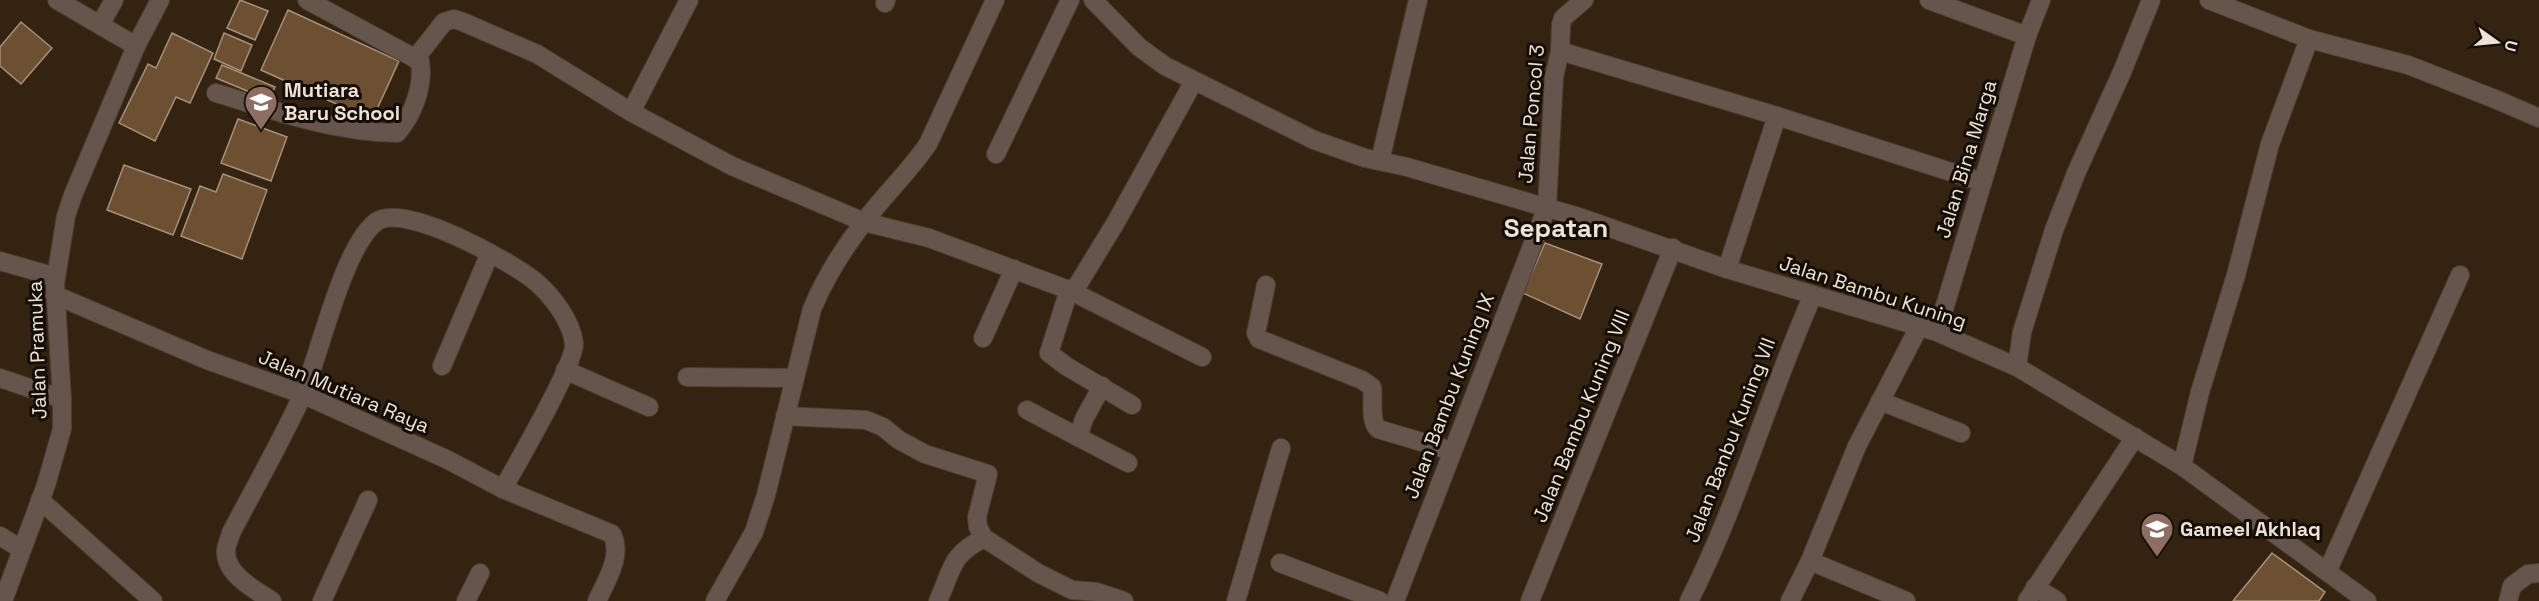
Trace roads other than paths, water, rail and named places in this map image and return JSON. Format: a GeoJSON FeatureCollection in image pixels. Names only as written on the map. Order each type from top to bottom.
{"type":"FeatureCollection","features":[{"type":"Feature","properties":{"kind":"street"},"geometry":{"type":"LineString","coordinates":[[100,25],[114,0]]}},
{"type":"Feature","properties":{"kind":"street","name":"Jalan Pramuka"},"geometry":{"type":"LineString","coordinates":[[3,601],[40,500],[62,429],[56,286],[66,216],[136,46],[160,0]]}},
{"type":"Feature","properties":{"kind":"street"},"geometry":{"type":"LineString","coordinates":[[216,93],[329,125],[363,132],[397,134],[410,118],[422,74],[420,61],[307,0]]}},
{"type":"Feature","properties":{"kind":"street"},"geometry":{"type":"LineString","coordinates":[[631,112],[689,0]]}},
{"type":"Feature","properties":{"kind":"street"},"geometry":{"type":"LineString","coordinates":[[715,601],[754,532],[766,495],[793,378],[812,309],[823,283],[864,222],[914,165],[928,144],[995,0]]}},
{"type":"Feature","properties":{"kind":"street"},"geometry":{"type":"LineString","coordinates":[[996,154],[1070,0]]}},
{"type":"Feature","properties":{"kind":"street","name":"Jalan Bambu Kuning"},"geometry":{"type":"LineString","coordinates":[[1092,0],[1139,47],[1165,66],[1314,140],[1365,158],[1407,167],[1546,207],[1813,296],[1937,332],[2017,367],[2182,466],[2328,570],[2367,601]]}},
{"type":"Feature","properties":{"kind":"street","name":"Jalan Poncol 3"},"geometry":{"type":"LineString","coordinates":[[1546,207],[1554,77],[1560,51],[1561,25],[1563,18],[1584,0]]}},
{"type":"Feature","properties":{"kind":"street"},"geometry":{"type":"LineString","coordinates":[[1929,0],[2027,36]]}},
{"type":"Feature","properties":{"kind":"street","name":"Jalan Bina Marga"},"geometry":{"type":"LineString","coordinates":[[1937,332],[2027,36],[2041,0]]}},
{"type":"Feature","properties":{"kind":"street"},"geometry":{"type":"LineString","coordinates":[[2017,367],[2022,332],[2054,230],[2151,0]]}},
{"type":"Feature","properties":{"kind":"street"},"geometry":{"type":"LineString","coordinates":[[2209,0],[2309,39],[2408,65],[2485,94],[2539,118]]}},
{"type":"Feature","properties":{"kind":"street"},"geometry":{"type":"LineString","coordinates":[[62,1],[136,46]]}},
{"type":"Feature","properties":{"kind":"street"},"geometry":{"type":"LineString","coordinates":[[1380,161],[1412,2]]}},
{"type":"Feature","properties":{"kind":"street"},"geometry":{"type":"LineString","coordinates":[[415,59],[444,22],[454,19],[537,54],[631,112],[732,166],[864,222],[929,238],[1069,290],[1202,357]]}},
{"type":"Feature","properties":{"kind":"street"},"geometry":{"type":"LineString","coordinates":[[2182,466],[2270,144],[2309,39]]}},
{"type":"Feature","properties":{"kind":"street"},"geometry":{"type":"LineString","coordinates":[[1560,51],[1777,116],[1982,182]]}},
{"type":"Feature","properties":{"kind":"street"},"geometry":{"type":"LineString","coordinates":[[1132,405],[1049,354],[1069,290],[1077,286],[1116,222],[1194,81]]}},
{"type":"Feature","properties":{"kind":"street"},"geometry":{"type":"LineString","coordinates":[[1726,268],[1777,116]]}},
{"type":"Feature","properties":{"kind":"street","name":"Jalan Bambu Kuning IX"},"geometry":{"type":"LineString","coordinates":[[1395,601],[1546,207]]}},
{"type":"Feature","properties":{"kind":"street"},"geometry":{"type":"LineString","coordinates":[[272,601],[248,585],[229,566],[226,551],[231,533],[302,394],[353,252],[376,222],[385,217],[396,216],[438,227],[490,254],[535,282],[554,302],[569,324],[574,345],[566,370],[502,489]]}},
{"type":"Feature","properties":{"kind":"street","name":"Jalan Bambu Kuning VIII"},"geometry":{"type":"LineString","coordinates":[[1530,601],[1673,248]]}},
{"type":"Feature","properties":{"kind":"street"},"geometry":{"type":"LineString","coordinates":[[442,366],[490,254]]}},
{"type":"Feature","properties":{"kind":"street","name":"Jalan Mutiara Raya"},"geometry":{"type":"LineString","coordinates":[[0,261],[207,360],[302,394],[446,459],[502,489],[612,534],[616,547],[614,562],[597,601]]}},
{"type":"Feature","properties":{"kind":"street"},"geometry":{"type":"LineString","coordinates":[[982,338],[1014,269]]}},
{"type":"Feature","properties":{"kind":"street"},"geometry":{"type":"LineString","coordinates":[[2328,570],[2460,275]]}},
{"type":"Feature","properties":{"kind":"street"},"geometry":{"type":"LineString","coordinates":[[1266,285],[1256,333],[1258,339],[1362,380],[1372,387],[1373,419],[1378,429],[1452,451]]}},
{"type":"Feature","properties":{"kind":"street","name":"Jalan Banbu Kuning VII"},"geometry":{"type":"LineString","coordinates":[[1689,601],[1727,515],[1797,330],[1813,296]]}},
{"type":"Feature","properties":{"kind":"street"},"geometry":{"type":"LineString","coordinates":[[1790,601],[1810,561],[1857,446],[1919,327]]}},
{"type":"Feature","properties":{"kind":"street"},"geometry":{"type":"LineString","coordinates":[[566,370],[649,407]]}},
{"type":"Feature","properties":{"kind":"street"},"geometry":{"type":"LineString","coordinates":[[687,377],[793,378]]}},
{"type":"Feature","properties":{"kind":"street"},"geometry":{"type":"LineString","coordinates":[[0,378],[62,399]]}},
{"type":"Feature","properties":{"kind":"street"},"geometry":{"type":"LineString","coordinates":[[1078,437],[1084,419],[1102,386]]}},
{"type":"Feature","properties":{"kind":"street"},"geometry":{"type":"LineString","coordinates":[[1880,401],[1961,433]]}},
{"type":"Feature","properties":{"kind":"street"},"geometry":{"type":"LineString","coordinates":[[1027,410],[1128,464]]}},
{"type":"Feature","properties":{"kind":"street"},"geometry":{"type":"LineString","coordinates":[[785,416],[866,420],[883,427],[899,440],[925,454],[988,474],[977,517],[984,538],[1038,573],[1072,590],[1124,601]]}},
{"type":"Feature","properties":{"kind":"street"},"geometry":{"type":"LineString","coordinates":[[2056,601],[2031,594],[2135,437]]}},
{"type":"Feature","properties":{"kind":"street"},"geometry":{"type":"LineString","coordinates":[[1236,601],[1281,448]]}},
{"type":"Feature","properties":{"kind":"street"},"geometry":{"type":"LineString","coordinates":[[40,500],[153,601]]}},
{"type":"Feature","properties":{"kind":"street"},"geometry":{"type":"LineString","coordinates":[[322,601],[368,500]]}},
{"type":"Feature","properties":{"kind":"street"},"geometry":{"type":"LineString","coordinates":[[0,536],[21,549]]}},
{"type":"Feature","properties":{"kind":"street"},"geometry":{"type":"LineString","coordinates":[[938,601],[946,576],[964,549],[984,538]]}},
{"type":"Feature","properties":{"kind":"street"},"geometry":{"type":"LineString","coordinates":[[1810,561],[1906,601]]}},
{"type":"Feature","properties":{"kind":"street"},"geometry":{"type":"LineString","coordinates":[[1280,563],[1380,601]]}},
{"type":"Feature","properties":{"kind":"street"},"geometry":{"type":"LineString","coordinates":[[466,601],[480,573]]}},
{"type":"Feature","properties":{"kind":"street"},"geometry":{"type":"LineString","coordinates":[[2508,601],[2512,586],[2528,574],[2539,573]]}},
{"type":"Feature","properties":{"kind":"place","name":"Mutiara Baru School"},"geometry":{"type":"Point","coordinates":[261,131]}},
{"type":"Feature","properties":{"kind":"place","name":"Gameel Akhlaq"},"geometry":{"type":"Point","coordinates":[2157,558]}},
{"type":"Feature","properties":{"kind":"district","name":"Sepatan"},"geometry":{"type":"Point","coordinates":[1556,228]}}]}
